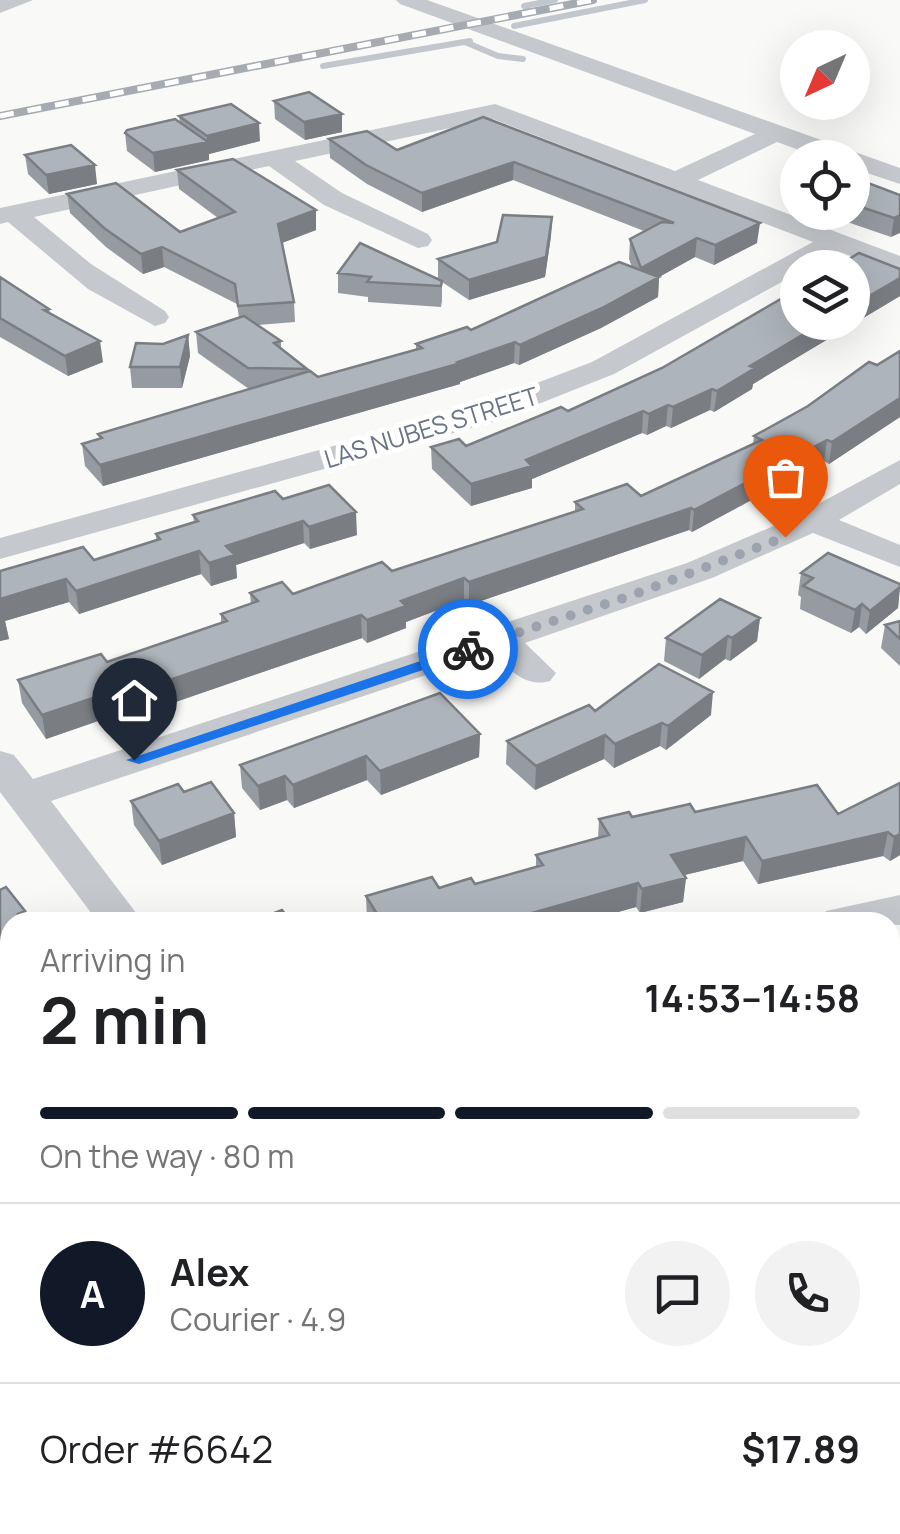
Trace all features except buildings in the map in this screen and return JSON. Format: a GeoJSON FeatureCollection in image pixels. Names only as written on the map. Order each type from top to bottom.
{"type":"FeatureCollection","features":[{"type":"Feature","properties":{"kind":"street"},"geometry":{"type":"LineString","coordinates":[[0,7],[22,0]]}},
{"type":"Feature","properties":{"kind":"street"},"geometry":{"type":"LineString","coordinates":[[380,0],[551,58],[596,69]]}},
{"type":"Feature","properties":{"kind":"street"},"geometry":{"type":"LineString","coordinates":[[407,0],[796,140]]}},
{"type":"Feature","properties":{"kind":"street"},"geometry":{"type":"LineString","coordinates":[[7,215],[495,111],[900,266]]}},
{"type":"Feature","properties":{"kind":"street"},"geometry":{"type":"LineString","coordinates":[[674,181],[776,133]]}},
{"type":"Feature","properties":{"kind":"street"},"geometry":{"type":"LineString","coordinates":[[274,158],[333,199],[418,240]]}},
{"type":"Feature","properties":{"kind":"street"},"geometry":{"type":"LineString","coordinates":[[870,166],[900,176]]}},
{"type":"Feature","properties":{"kind":"street"},"geometry":{"type":"LineString","coordinates":[[7,215],[114,296],[155,317]]}},
{"type":"Feature","properties":{"kind":"street","name":"LAS NUBES STREET"},"geometry":{"type":"LineString","coordinates":[[0,549],[482,414],[547,392],[603,368],[836,241]]}},
{"type":"Feature","properties":{"kind":"street"},"geometry":{"type":"LineString","coordinates":[[113,912],[12,780],[498,640],[717,564],[816,522],[900,470]]}},
{"type":"Feature","properties":{"kind":"street"},"geometry":{"type":"LineString","coordinates":[[816,522],[900,557]]}},
{"type":"Feature","properties":{"kind":"street"},"geometry":{"type":"LineString","coordinates":[[498,640],[537,672]]}},
{"type":"Feature","properties":{"kind":"waterway"},"geometry":{"type":"LineString","coordinates":[[527,9],[524,6],[555,0]]}},
{"type":"Feature","properties":{"kind":"waterway"},"geometry":{"type":"LineString","coordinates":[[514,26],[645,0]]}},
{"type":"Feature","properties":{"kind":"waterway"},"geometry":{"type":"LineString","coordinates":[[323,66],[470,41]]}},
{"type":"Feature","properties":{"kind":"waterway"},"geometry":{"type":"LineString","coordinates":[[465,42],[498,56],[523,59]]}},
{"type":"Feature","properties":{"kind":"railway"},"geometry":{"type":"LineString","coordinates":[[0,116],[593,0]]}},
{"type":"Feature","properties":{"kind":"way so far"},"geometry":{"type":"LineString","coordinates":[[468,649],[630,596],[785,537]]}},
{"type":"Feature","properties":{"kind":"route"},"geometry":{"type":"LineString","coordinates":[[134,760],[468,649]]}}]}
